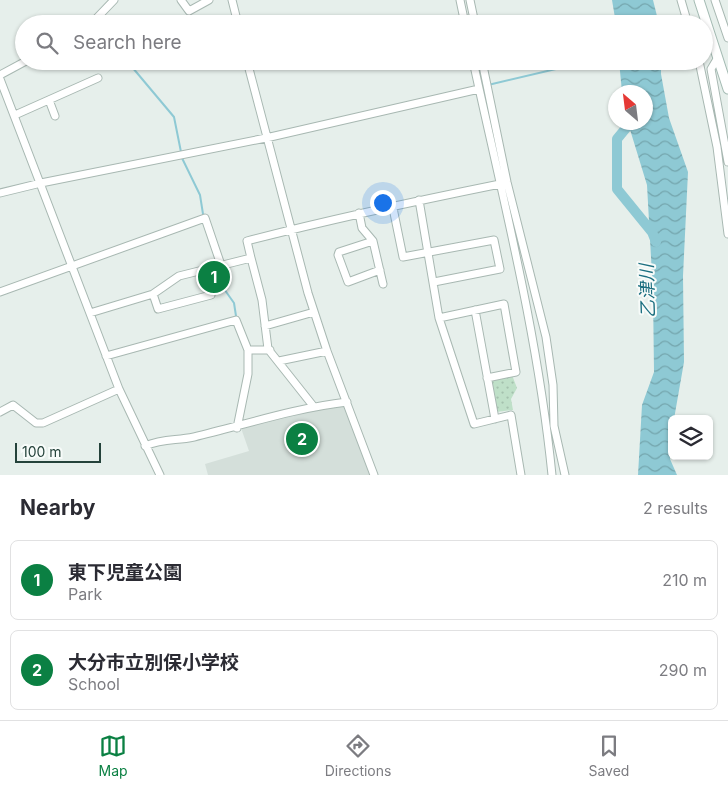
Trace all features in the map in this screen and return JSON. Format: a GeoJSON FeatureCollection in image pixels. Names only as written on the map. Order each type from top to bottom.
{"type":"FeatureCollection","features":[{"type":"Feature","properties":{"kind":"street"},"geometry":{"type":"LineString","coordinates":[[100,15],[114,0]]}},
{"type":"Feature","properties":{"kind":"street"},"geometry":{"type":"LineString","coordinates":[[181,0],[189,11],[209,0]]}},
{"type":"Feature","properties":{"kind":"street"},"geometry":{"type":"LineString","coordinates":[[232,0],[236,15]]}},
{"type":"Feature","properties":{"kind":"street"},"geometry":{"type":"LineString","coordinates":[[460,0],[463,15]]}},
{"type":"Feature","properties":{"kind":"street"},"geometry":{"type":"LineString","coordinates":[[466,15],[469,0]]}},
{"type":"Feature","properties":{"kind":"street"},"geometry":{"type":"LineString","coordinates":[[469,0],[472,15]]}},
{"type":"Feature","properties":{"kind":"street"},"geometry":{"type":"LineString","coordinates":[[681,0],[685,15]]}},
{"type":"Feature","properties":{"kind":"street"},"geometry":{"type":"LineString","coordinates":[[699,0],[704,15]]}},
{"type":"Feature","properties":{"kind":"street"},"geometry":{"type":"LineString","coordinates":[[715,0],[728,38]]}},
{"type":"Feature","properties":{"kind":"street"},"geometry":{"type":"LineString","coordinates":[[713,46],[728,89]]}},
{"type":"Feature","properties":{"kind":"street"},"geometry":{"type":"LineString","coordinates":[[713,66],[717,59]]}},
{"type":"Feature","properties":{"kind":"street"},"geometry":{"type":"LineString","coordinates":[[0,75],[15,67]]}},
{"type":"Feature","properties":{"kind":"street"},"geometry":{"type":"LineString","coordinates":[[249,70],[314,312],[374,475]]}},
{"type":"Feature","properties":{"kind":"street"},"geometry":{"type":"LineString","coordinates":[[476,70],[515,244],[534,340],[552,475]]}},
{"type":"Feature","properties":{"kind":"street"},"geometry":{"type":"LineString","coordinates":[[484,70],[507,182],[546,337],[553,385],[554,426],[565,475]]}},
{"type":"Feature","properties":{"kind":"street"},"geometry":{"type":"LineString","coordinates":[[701,70],[717,147],[728,234]]}},
{"type":"Feature","properties":{"kind":"street"},"geometry":{"type":"LineString","coordinates":[[711,70],[728,162]]}},
{"type":"Feature","properties":{"kind":"street"},"geometry":{"type":"LineString","coordinates":[[15,115],[98,78]]}},
{"type":"Feature","properties":{"kind":"street"},"geometry":{"type":"LineString","coordinates":[[0,79],[42,183],[119,389],[160,475]]}},
{"type":"Feature","properties":{"kind":"street"},"geometry":{"type":"LineString","coordinates":[[0,193],[266,138],[480,89]]}},
{"type":"Feature","properties":{"kind":"street"},"geometry":{"type":"LineString","coordinates":[[48,100],[55,116]]}},
{"type":"Feature","properties":{"kind":"street"},"geometry":{"type":"LineString","coordinates":[[314,407],[270,350],[262,300],[247,241],[359,213],[393,208],[419,200],[500,184]]}},
{"type":"Feature","properties":{"kind":"street"},"geometry":{"type":"LineString","coordinates":[[419,200],[439,318],[474,424],[511,415],[521,475]]}},
{"type":"Feature","properties":{"kind":"street"},"geometry":{"type":"LineString","coordinates":[[393,208],[403,257],[494,240],[500,269],[434,282]]}},
{"type":"Feature","properties":{"kind":"street"},"geometry":{"type":"LineString","coordinates":[[359,213],[362,228],[373,241],[383,284]]}},
{"type":"Feature","properties":{"kind":"street"},"geometry":{"type":"LineString","coordinates":[[0,292],[205,218],[221,265]]}},
{"type":"Feature","properties":{"kind":"street"},"geometry":{"type":"LineString","coordinates":[[373,241],[339,252],[338,255],[348,282],[380,270]]}},
{"type":"Feature","properties":{"kind":"street"},"geometry":{"type":"LineString","coordinates":[[90,313],[153,294],[179,276],[251,258]]}},
{"type":"Feature","properties":{"kind":"street"},"geometry":{"type":"LineString","coordinates":[[153,294],[158,309],[211,295],[204,270]]}},
{"type":"Feature","properties":{"kind":"street"},"geometry":{"type":"LineString","coordinates":[[439,318],[504,304],[516,372],[487,378]]}},
{"type":"Feature","properties":{"kind":"street"},"geometry":{"type":"LineString","coordinates":[[475,310],[495,419]]}},
{"type":"Feature","properties":{"kind":"street"},"geometry":{"type":"LineString","coordinates":[[265,326],[314,312]]}},
{"type":"Feature","properties":{"kind":"street"},"geometry":{"type":"LineString","coordinates":[[106,356],[236,320],[248,350],[248,374],[237,428]]}},
{"type":"Feature","properties":{"kind":"street"},"geometry":{"type":"LineString","coordinates":[[248,350],[270,350]]}},
{"type":"Feature","properties":{"kind":"street"},"geometry":{"type":"LineString","coordinates":[[279,362],[327,351]]}},
{"type":"Feature","properties":{"kind":"street"},"geometry":{"type":"LineString","coordinates":[[0,412],[13,405],[36,423],[44,423],[119,389]]}},
{"type":"Feature","properties":{"kind":"street"},"geometry":{"type":"LineString","coordinates":[[145,446],[160,440],[192,438],[314,407],[347,402]]}},
{"type":"Feature","properties":{"kind":"shaded area"},"geometry":{"type":"Polygon","coordinates":[[[346,406],[371,475],[208,475],[205,464],[249,451],[241,428],[319,408],[346,406]]]}},
{"type":"Feature","properties":{"kind":"green space"},"geometry":{"type":"Polygon","coordinates":[[[512,375],[517,388],[511,399],[513,410],[496,412],[491,383],[494,379],[512,375]]]}},
{"type":"Feature","properties":{"kind":"water"},"geometry":{"type":"Polygon","coordinates":[[[612,0],[653,0],[657,15],[614,15],[612,0]]]}},
{"type":"Feature","properties":{"kind":"water"},"geometry":{"type":"Polygon","coordinates":[[[620,70],[661,70],[669,118],[688,172],[683,276],[684,362],[675,415],[668,415],[668,460],[670,460],[677,475],[638,475],[642,405],[654,372],[653,293],[647,185],[630,130],[653,130],[653,85],[621,85],[620,70]]]}},
{"type":"Feature","properties":{"kind":"waterway"},"geometry":{"type":"LineString","coordinates":[[135,70],[174,117],[181,152]]}},
{"type":"Feature","properties":{"kind":"waterway"},"geometry":{"type":"LineString","coordinates":[[488,85],[552,70]]}},
{"type":"Feature","properties":{"kind":"waterway","name":"乙津川"},"geometry":{"type":"LineString","coordinates":[[624,130],[617,139],[617,189],[652,232],[656,242]]}},
{"type":"Feature","properties":{"kind":"waterway"},"geometry":{"type":"LineString","coordinates":[[181,156],[200,195],[203,214]]}},
{"type":"Feature","properties":{"kind":"waterway"},"geometry":{"type":"LineString","coordinates":[[218,270],[222,286],[234,303],[236,316]]}},
{"type":"Feature","properties":{"kind":"place","name":"東下児童公園"},"geometry":{"type":"Point","coordinates":[214,277]}},
{"type":"Feature","properties":{"kind":"place","name":"大分市立別保小学校"},"geometry":{"type":"Point","coordinates":[302,439]}}]}
